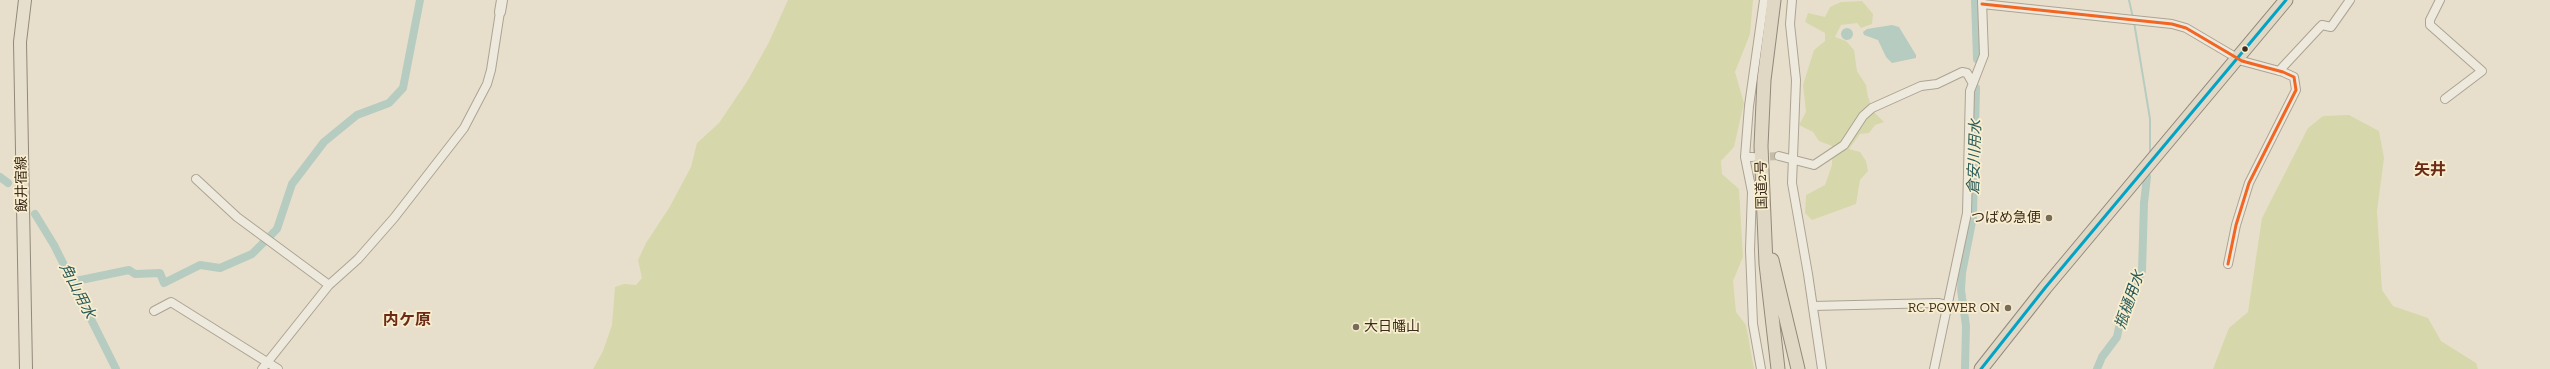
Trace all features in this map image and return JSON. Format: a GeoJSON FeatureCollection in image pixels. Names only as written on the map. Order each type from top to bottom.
{"type":"FeatureCollection","features":[{"type":"Feature","properties":{"kind":"highway","name":"国道2号"},"geometry":{"type":"LineString","coordinates":[[1774,0],[1764,80],[1761,146],[1762,203],[1772,324],[1778,369]]}},
{"type":"Feature","properties":{"kind":"highway"},"geometry":{"type":"LineString","coordinates":[[1982,369],[2036,299],[2286,0]]}},
{"type":"Feature","properties":{"kind":"highway"},"geometry":{"type":"LineString","coordinates":[[1762,203],[1773,263],[1798,369]]}},
{"type":"Feature","properties":{"kind":"highway"},"geometry":{"type":"LineString","coordinates":[[1770,369],[1767,335],[1772,324]]}},
{"type":"Feature","properties":{"kind":"main road","name":"飯井宿線"},"geometry":{"type":"LineString","coordinates":[[25,0],[20,42],[26,369]]}},
{"type":"Feature","properties":{"kind":"street"},"geometry":{"type":"LineString","coordinates":[[265,366],[329,285],[358,259],[394,218],[464,128],[487,84],[491,70],[502,0]]}},
{"type":"Feature","properties":{"kind":"street"},"geometry":{"type":"LineString","coordinates":[[1761,369],[1753,324],[1750,250],[1752,192],[1749,157],[1749,106],[1764,0]]}},
{"type":"Feature","properties":{"kind":"street"},"geometry":{"type":"LineString","coordinates":[[1792,0],[1790,24],[1796,80],[1792,183],[1822,369]]}},
{"type":"Feature","properties":{"kind":"street"},"geometry":{"type":"LineString","coordinates":[[2279,71],[2322,25],[2331,27],[2350,0]]}},
{"type":"Feature","properties":{"kind":"street"},"geometry":{"type":"LineString","coordinates":[[2440,0],[2430,20],[2430,25],[2482,71],[2445,99]]}},
{"type":"Feature","properties":{"kind":"street"},"geometry":{"type":"LineString","coordinates":[[1934,369],[1967,213],[1972,82],[1984,55],[1982,2],[2180,26],[2238,58],[2294,77],[2296,90],[2253,173],[2236,226],[2228,264]]}},
{"type":"Feature","properties":{"kind":"street"},"geometry":{"type":"LineString","coordinates":[[1779,156],[1814,164],[1822,161],[1847,142],[1864,116],[1872,108],[1921,86],[1937,84],[1965,72],[1972,82]]}},
{"type":"Feature","properties":{"kind":"street"},"geometry":{"type":"LineString","coordinates":[[196,179],[237,217],[329,285]]}},
{"type":"Feature","properties":{"kind":"street"},"geometry":{"type":"LineString","coordinates":[[154,311],[171,302],[265,366],[278,369]]}},
{"type":"Feature","properties":{"kind":"street"},"geometry":{"type":"LineString","coordinates":[[1813,306],[1938,303],[1947,305]]}},
{"type":"Feature","properties":{"kind":"green space"},"geometry":{"type":"Polygon","coordinates":[[[788,0],[1753,0],[1750,34],[1735,72],[1744,103],[1734,147],[1721,161],[1722,174],[1739,189],[1743,257],[1733,281],[1736,312],[1746,325],[1754,369],[593,369],[603,351],[612,325],[615,287],[624,284],[636,285],[642,278],[638,260],[646,243],[669,208],[691,167],[697,143],[719,123],[748,80],[769,42],[788,0]]]}},
{"type":"Feature","properties":{"kind":"green space"},"geometry":{"type":"Polygon","coordinates":[[[1862,1],[1873,14],[1872,24],[1861,28],[1857,23],[1841,25],[1835,37],[1846,41],[1854,50],[1857,71],[1866,85],[1873,111],[1884,122],[1875,125],[1869,133],[1860,134],[1849,149],[1860,152],[1866,161],[1868,171],[1860,180],[1856,204],[1812,220],[1805,213],[1806,195],[1825,185],[1832,165],[1832,146],[1819,141],[1813,132],[1799,125],[1806,112],[1803,85],[1814,50],[1825,41],[1825,33],[1805,22],[1808,13],[1825,17],[1830,7],[1841,2],[1862,1]]]}},
{"type":"Feature","properties":{"kind":"green space"},"geometry":{"type":"Polygon","coordinates":[[[2349,115],[2379,131],[2384,158],[2377,211],[2382,290],[2393,306],[2428,318],[2441,341],[2476,363],[2478,369],[2213,369],[2229,328],[2248,312],[2262,218],[2308,128],[2323,116],[2349,115]]]}},
{"type":"Feature","properties":{"kind":"shaded area"},"geometry":{"type":"Polygon","coordinates":[[[1892,25],[1899,27],[1916,55],[1916,58],[1892,63],[1886,57],[1878,40],[1864,35],[1863,32],[1867,29],[1892,25]]]}},
{"type":"Feature","properties":{"kind":"shaded area"},"geometry":{"type":"Polygon","coordinates":[[[1845,28],[1849,28],[1853,34],[1849,40],[1845,40],[1841,36],[1841,32],[1845,28]]]}},
{"type":"Feature","properties":{"kind":"waterway"},"geometry":{"type":"LineString","coordinates":[[71,282],[129,270],[135,274],[160,273],[164,283],[200,265],[220,268],[252,254],[277,229],[292,184],[324,142],[357,115],[389,103],[403,88],[420,0]]}},
{"type":"Feature","properties":{"kind":"waterway","name":"倉安川用水"},"geometry":{"type":"LineString","coordinates":[[1975,0],[1977,59]]}},
{"type":"Feature","properties":{"kind":"waterway"},"geometry":{"type":"LineString","coordinates":[[2129,0],[2133,18]]}},
{"type":"Feature","properties":{"kind":"waterway"},"geometry":{"type":"LineString","coordinates":[[2134,22],[2150,119],[2150,151]]}},
{"type":"Feature","properties":{"kind":"waterway","name":"倉安川用水"},"geometry":{"type":"LineString","coordinates":[[1965,369],[1966,326],[1961,290],[1962,273],[1973,217],[1976,88]]}},
{"type":"Feature","properties":{"kind":"waterway","name":"角山用水"},"geometry":{"type":"LineString","coordinates":[[0,177],[8,183]]}},
{"type":"Feature","properties":{"kind":"waterway","name":"瓶樋用水"},"geometry":{"type":"LineString","coordinates":[[2097,369],[2102,357],[2117,337],[2122,313],[2142,271],[2144,203],[2147,177]]}},
{"type":"Feature","properties":{"kind":"waterway","name":"角山用水"},"geometry":{"type":"LineString","coordinates":[[35,214],[54,245],[116,369]]}},
{"type":"Feature","properties":{"kind":"tunnel"},"geometry":{"type":"LineString","coordinates":[[1758,157],[1779,156]]}},
{"type":"Feature","properties":{"kind":"transit line"},"geometry":{"type":"LineString","coordinates":[[1981,369],[2045,288],[2286,0]]}},
{"type":"Feature","properties":{"kind":"transit line"},"geometry":{"type":"LineString","coordinates":[[1982,4],[2172,24],[2186,28],[2242,61],[2283,72],[2294,77],[2296,90],[2249,183],[2236,225],[2228,264]]}},
{"type":"Feature","properties":{"kind":"place","name":"つばめ急便"},"geometry":{"type":"Point","coordinates":[2049,218]}},
{"type":"Feature","properties":{"kind":"place","name":"RC POWER ON"},"geometry":{"type":"Point","coordinates":[2008,308]}},
{"type":"Feature","properties":{"kind":"place","name":"大日幡山"},"geometry":{"type":"Point","coordinates":[1356,327]}},
{"type":"Feature","properties":{"kind":"district","name":"矢井"},"geometry":{"type":"Point","coordinates":[2430,170]}},
{"type":"Feature","properties":{"kind":"district","name":"内ケ原"},"geometry":{"type":"Point","coordinates":[407,320]}}]}
